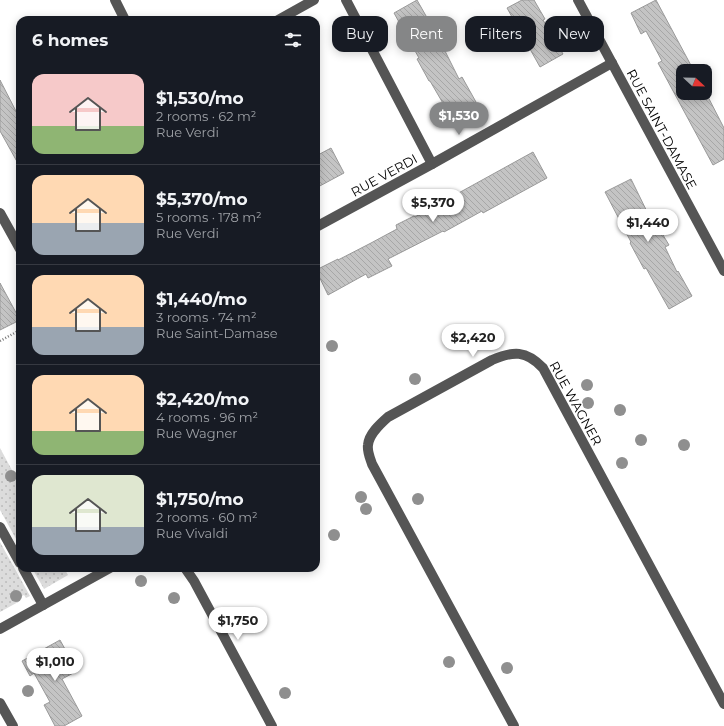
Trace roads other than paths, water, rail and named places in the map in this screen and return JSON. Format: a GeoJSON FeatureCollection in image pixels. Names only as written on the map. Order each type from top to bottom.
{"type":"FeatureCollection","features":[{"type":"Feature","properties":{"kind":"street"},"geometry":{"type":"LineString","coordinates":[[115,0],[123,16]]}},
{"type":"Feature","properties":{"kind":"street"},"geometry":{"type":"LineString","coordinates":[[285,16],[314,0]]}},
{"type":"Feature","properties":{"kind":"street"},"geometry":{"type":"LineString","coordinates":[[346,0],[432,164]]}},
{"type":"Feature","properties":{"kind":"street","name":"RUE SAINT-DAMASE"},"geometry":{"type":"LineString","coordinates":[[578,0],[722,264]]}},
{"type":"Feature","properties":{"kind":"street","name":"RUE VERDI"},"geometry":{"type":"LineString","coordinates":[[320,225],[612,63]]}},
{"type":"Feature","properties":{"kind":"street"},"geometry":{"type":"LineString","coordinates":[[0,212],[16,242]]}},
{"type":"Feature","properties":{"kind":"street","name":"RUE WAGNER"},"geometry":{"type":"LineString","coordinates":[[514,726],[372,464],[368,444],[377,426],[388,417],[502,355],[519,353],[526,354],[537,362],[542,368],[724,704]]}},
{"type":"Feature","properties":{"kind":"street"},"geometry":{"type":"LineString","coordinates":[[0,527],[16,556]]}},
{"type":"Feature","properties":{"kind":"street"},"geometry":{"type":"LineString","coordinates":[[25,572],[43,605]]}},
{"type":"Feature","properties":{"kind":"street"},"geometry":{"type":"LineString","coordinates":[[0,629],[103,572]]}},
{"type":"Feature","properties":{"kind":"street"},"geometry":{"type":"LineString","coordinates":[[188,572],[272,726]]}},
{"type":"Feature","properties":{"kind":"street"},"geometry":{"type":"LineString","coordinates":[[0,703],[13,726]]}}]}
